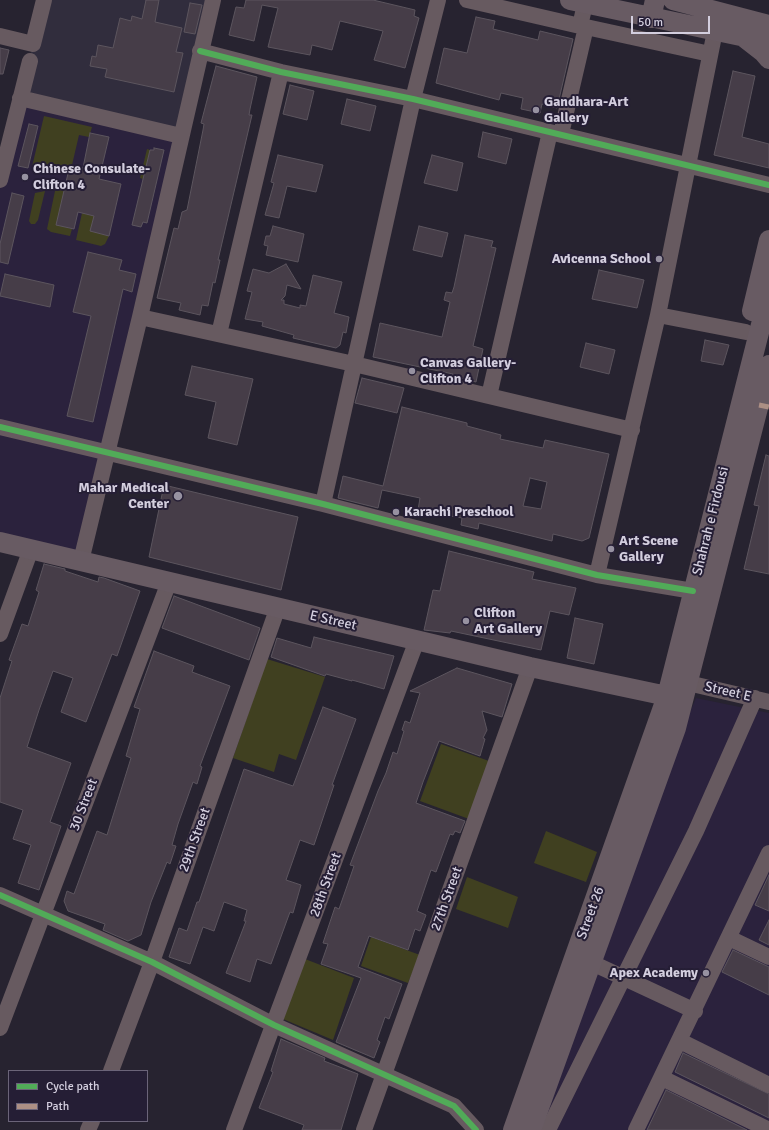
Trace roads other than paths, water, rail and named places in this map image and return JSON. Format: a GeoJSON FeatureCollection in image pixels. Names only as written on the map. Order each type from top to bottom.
{"type":"FeatureCollection","features":[{"type":"Feature","properties":{"kind":"main road"},"geometry":{"type":"LineString","coordinates":[[673,0],[710,8],[759,25],[769,42]]}},
{"type":"Feature","properties":{"kind":"main road"},"geometry":{"type":"LineString","coordinates":[[578,2],[653,9],[715,31],[759,25]]}},
{"type":"Feature","properties":{"kind":"main road"},"geometry":{"type":"LineString","coordinates":[[759,25],[763,52],[769,59]]}},
{"type":"Feature","properties":{"kind":"main road"},"geometry":{"type":"LineString","coordinates":[[751,339],[769,240]]}},
{"type":"Feature","properties":{"kind":"main road"},"geometry":{"type":"LineString","coordinates":[[751,339],[769,293]]}},
{"type":"Feature","properties":{"kind":"main road","name":"Shahrah e Firdousi"},"geometry":{"type":"LineString","coordinates":[[679,693],[692,591],[745,386],[751,339]]}},
{"type":"Feature","properties":{"kind":"main road"},"geometry":{"type":"LineString","coordinates":[[679,693],[764,406],[769,365]]}},
{"type":"Feature","properties":{"kind":"main road","name":"E Street"},"geometry":{"type":"LineString","coordinates":[[0,542],[530,667],[679,693]]}},
{"type":"Feature","properties":{"kind":"main road","name":"Street 26"},"geometry":{"type":"LineString","coordinates":[[531,1130],[590,962],[676,728],[679,693]]}},
{"type":"Feature","properties":{"kind":"main road","name":"Street 26"},"geometry":{"type":"LineString","coordinates":[[513,1130],[679,693]]}},
{"type":"Feature","properties":{"kind":"street"},"geometry":{"type":"LineString","coordinates":[[0,36],[33,44],[44,0]]}},
{"type":"Feature","properties":{"kind":"street"},"geometry":{"type":"LineString","coordinates":[[81,561],[140,317],[200,51],[213,0]]}},
{"type":"Feature","properties":{"kind":"street"},"geometry":{"type":"LineString","coordinates":[[323,504],[414,99],[438,0]]}},
{"type":"Feature","properties":{"kind":"street"},"geometry":{"type":"LineString","coordinates":[[467,0],[710,54]]}},
{"type":"Feature","properties":{"kind":"street"},"geometry":{"type":"LineString","coordinates":[[489,396],[583,26],[578,2]]}},
{"type":"Feature","properties":{"kind":"street"},"geometry":{"type":"LineString","coordinates":[[597,575],[658,315],[715,31]]}},
{"type":"Feature","properties":{"kind":"street"},"geometry":{"type":"LineString","coordinates":[[200,51],[281,72],[414,99],[769,185]]}},
{"type":"Feature","properties":{"kind":"street"},"geometry":{"type":"LineString","coordinates":[[0,180],[30,61]]}},
{"type":"Feature","properties":{"kind":"street"},"geometry":{"type":"LineString","coordinates":[[219,334],[281,72]]}},
{"type":"Feature","properties":{"kind":"street"},"geometry":{"type":"LineString","coordinates":[[20,98],[181,136]]}},
{"type":"Feature","properties":{"kind":"street"},"geometry":{"type":"LineString","coordinates":[[658,315],[751,339]]}},
{"type":"Feature","properties":{"kind":"street"},"geometry":{"type":"LineString","coordinates":[[140,317],[354,364],[632,430]]}},
{"type":"Feature","properties":{"kind":"street"},"geometry":{"type":"LineString","coordinates":[[0,427],[323,504],[597,575],[692,591]]}},
{"type":"Feature","properties":{"kind":"street"},"geometry":{"type":"LineString","coordinates":[[0,634],[31,549]]}},
{"type":"Feature","properties":{"kind":"street","name":"30 Street"},"geometry":{"type":"LineString","coordinates":[[0,1028],[169,582]]}},
{"type":"Feature","properties":{"kind":"street","name":"29th Street"},"geometry":{"type":"LineString","coordinates":[[111,1070],[152,962],[278,608]]}},
{"type":"Feature","properties":{"kind":"street","name":"28th Street"},"geometry":{"type":"LineString","coordinates":[[234,1130],[417,640]]}},
{"type":"Feature","properties":{"kind":"street","name":"27th Street"},"geometry":{"type":"LineString","coordinates":[[364,1130],[530,667]]}},
{"type":"Feature","properties":{"kind":"street","name":"Street E"},"geometry":{"type":"LineString","coordinates":[[679,693],[762,700]]}},
{"type":"Feature","properties":{"kind":"street"},"geometry":{"type":"LineString","coordinates":[[548,1130],[762,700]]}},
{"type":"Feature","properties":{"kind":"street"},"geometry":{"type":"LineString","coordinates":[[636,1130],[729,938],[765,871],[769,853]]}},
{"type":"Feature","properties":{"kind":"street"},"geometry":{"type":"LineString","coordinates":[[0,895],[152,962],[274,1025],[454,1106],[476,1130]]}},
{"type":"Feature","properties":{"kind":"street"},"geometry":{"type":"LineString","coordinates":[[729,938],[769,957]]}},
{"type":"Feature","properties":{"kind":"street"},"geometry":{"type":"LineString","coordinates":[[590,962],[695,1010]]}},
{"type":"Feature","properties":{"kind":"street"},"geometry":{"type":"LineString","coordinates":[[680,1040],[769,1085]]}},
{"type":"Feature","properties":{"kind":"street"},"geometry":{"type":"LineString","coordinates":[[662,1078],[769,1130]]}},
{"type":"Feature","properties":{"kind":"place","name":"Gandhara-Art Gallery"},"geometry":{"type":"Point","coordinates":[536,110]}},
{"type":"Feature","properties":{"kind":"place","name":"Chinese Consulate- Clifton 4"},"geometry":{"type":"Point","coordinates":[25,177]}},
{"type":"Feature","properties":{"kind":"place","name":"Avicenna School"},"geometry":{"type":"Point","coordinates":[659,259]}},
{"type":"Feature","properties":{"kind":"place","name":"Canvas Gallery- Clifton 4"},"geometry":{"type":"Point","coordinates":[412,371]}},
{"type":"Feature","properties":{"kind":"place","name":"Mahar Medical Center"},"geometry":{"type":"Point","coordinates":[178,496]}},
{"type":"Feature","properties":{"kind":"place","name":"Karachi Preschool"},"geometry":{"type":"Point","coordinates":[396,512]}},
{"type":"Feature","properties":{"kind":"place","name":"Art Scene Gallery"},"geometry":{"type":"Point","coordinates":[611,549]}},
{"type":"Feature","properties":{"kind":"place","name":"Clifton Art Gallery"},"geometry":{"type":"Point","coordinates":[466,621]}},
{"type":"Feature","properties":{"kind":"place","name":"Apex Academy"},"geometry":{"type":"Point","coordinates":[706,973]}}]}
